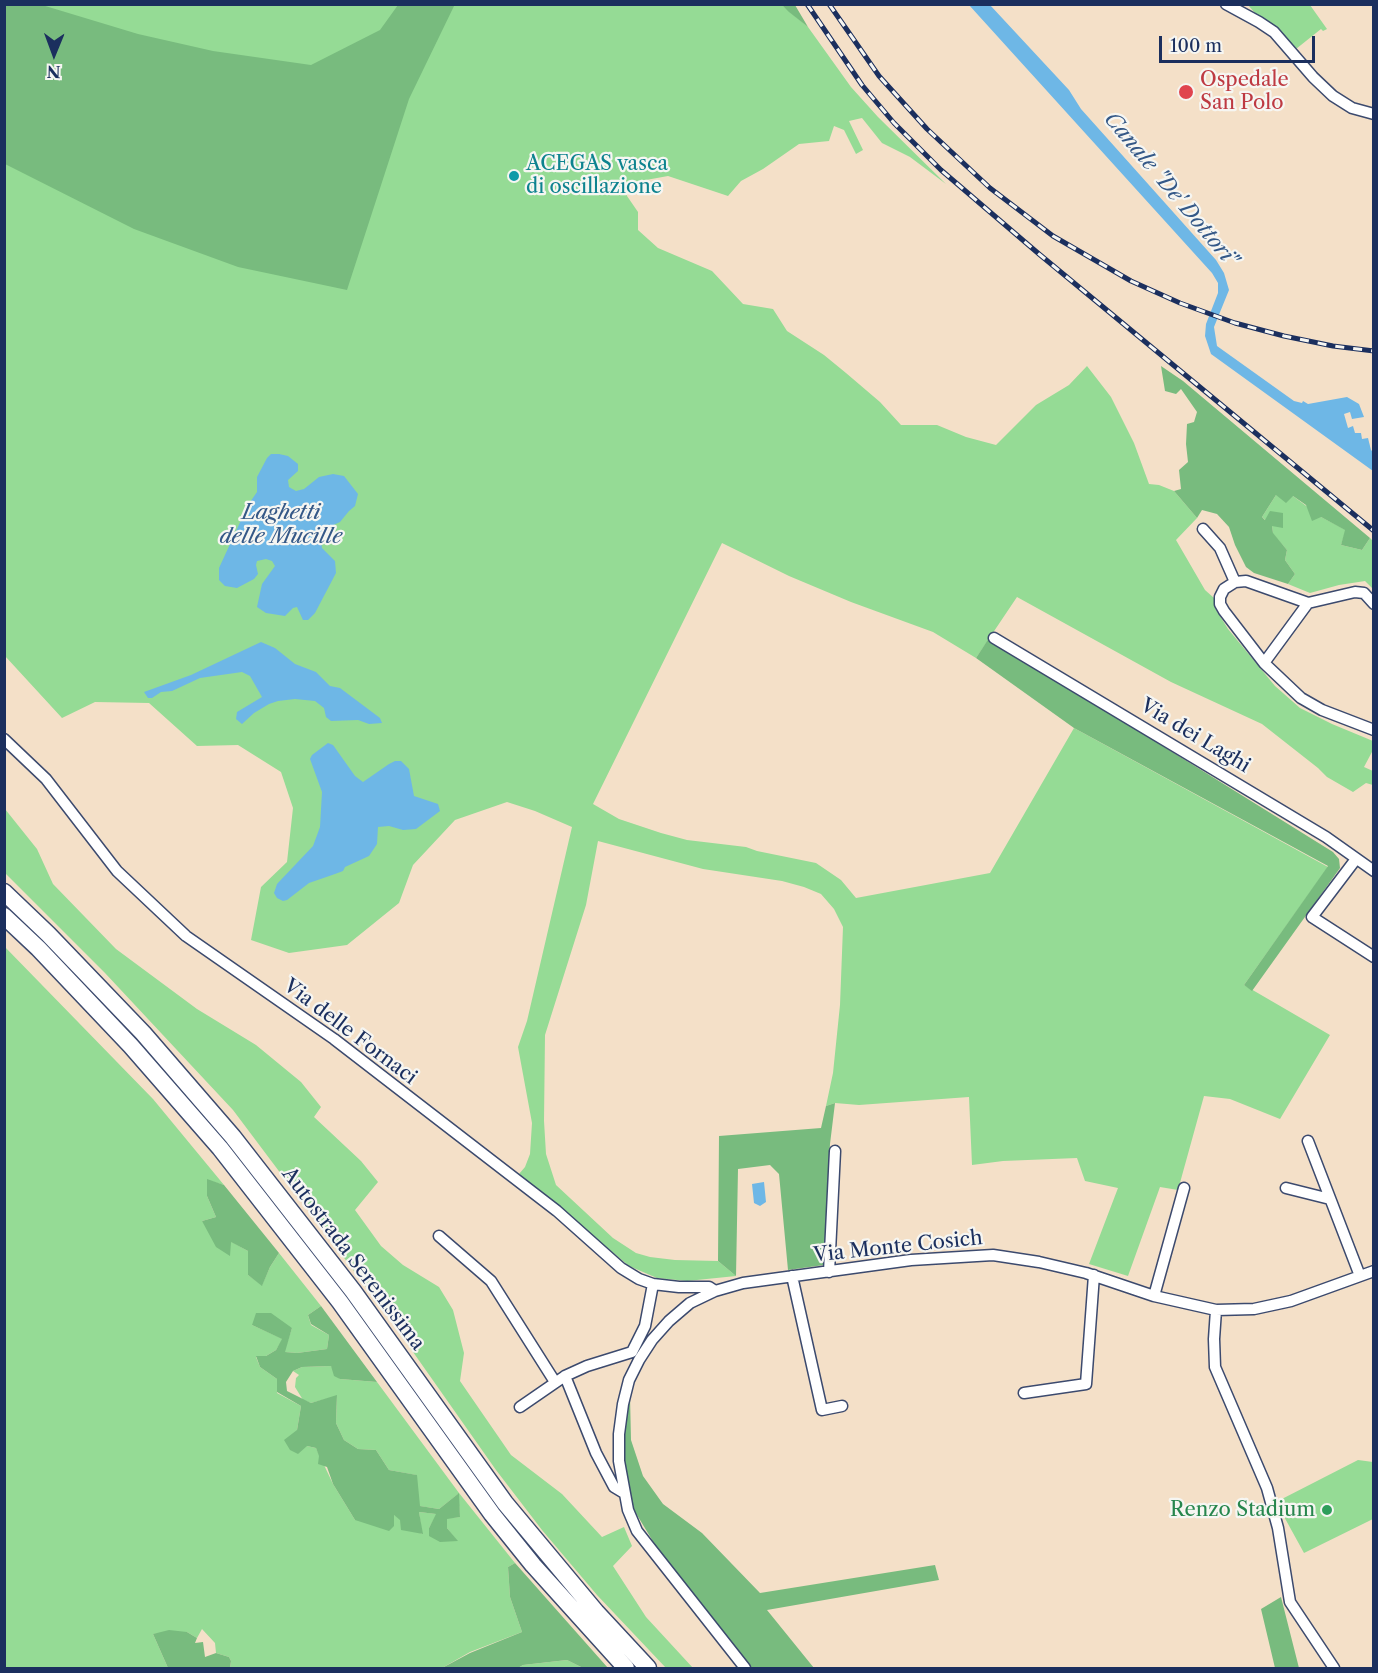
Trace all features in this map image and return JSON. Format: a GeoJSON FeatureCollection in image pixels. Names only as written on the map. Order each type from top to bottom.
{"type":"FeatureCollection","features":[{"type":"Feature","properties":{"kind":"highway","name":"Autostrada Serenissima"},"geometry":{"type":"LineString","coordinates":[[4,892],[143,1033],[233,1137],[340,1274],[505,1503],[596,1612],[648,1668]]}},
{"type":"Feature","properties":{"kind":"highway","name":"Autostrada Serenissima"},"geometry":{"type":"LineString","coordinates":[[4,916],[100,1013],[220,1148],[340,1302],[492,1514],[533,1565],[626,1668]]}},
{"type":"Feature","properties":{"kind":"street"},"geometry":{"type":"LineString","coordinates":[[1226,4],[1274,32],[1313,77],[1333,96],[1352,108],[1374,114]]}},
{"type":"Feature","properties":{"kind":"street"},"geometry":{"type":"LineString","coordinates":[[1203,529],[1220,548],[1235,582]]}},
{"type":"Feature","properties":{"kind":"street"},"geometry":{"type":"LineString","coordinates":[[1374,604],[1364,593],[1355,592],[1308,603],[1246,581],[1235,582],[1224,589],[1220,597],[1220,604],[1264,663],[1301,698],[1322,710],[1374,730]]}},
{"type":"Feature","properties":{"kind":"street"},"geometry":{"type":"LineString","coordinates":[[1264,663],[1308,603]]}},
{"type":"Feature","properties":{"kind":"street","name":"Via dei Laghi"},"geometry":{"type":"LineString","coordinates":[[994,638],[1316,831],[1374,871]]}},
{"type":"Feature","properties":{"kind":"street","name":"Via delle Fornaci"},"geometry":{"type":"LineString","coordinates":[[4,739],[46,779],[117,871],[186,936],[334,1039],[557,1211],[621,1268],[653,1284],[709,1287],[715,1291]]}},
{"type":"Feature","properties":{"kind":"street"},"geometry":{"type":"LineString","coordinates":[[1356,858],[1312,917],[1374,957]]}},
{"type":"Feature","properties":{"kind":"street"},"geometry":{"type":"LineString","coordinates":[[1308,1141],[1360,1276]]}},
{"type":"Feature","properties":{"kind":"street"},"geometry":{"type":"LineString","coordinates":[[829,1272],[835,1151]]}},
{"type":"Feature","properties":{"kind":"street"},"geometry":{"type":"LineString","coordinates":[[1154,1296],[1184,1188]]}},
{"type":"Feature","properties":{"kind":"street"},"geometry":{"type":"LineString","coordinates":[[1286,1188],[1330,1199]]}},
{"type":"Feature","properties":{"kind":"street"},"geometry":{"type":"LineString","coordinates":[[439,1236],[490,1281],[555,1382]]}},
{"type":"Feature","properties":{"kind":"street","name":"Via Monte Cosich"},"geometry":{"type":"LineString","coordinates":[[715,1291],[743,1283],[911,1260],[993,1255],[1039,1262],[1094,1275],[1154,1296],[1216,1310],[1254,1309],[1291,1301],[1374,1270]]}},
{"type":"Feature","properties":{"kind":"street"},"geometry":{"type":"LineString","coordinates":[[1024,1393],[1086,1384],[1094,1275]]}},
{"type":"Feature","properties":{"kind":"street","name":"Via Monte Cosich"},"geometry":{"type":"LineString","coordinates":[[792,1276],[822,1410],[842,1406]]}},
{"type":"Feature","properties":{"kind":"street"},"geometry":{"type":"LineString","coordinates":[[520,1407],[565,1376],[587,1366],[632,1352],[645,1326],[653,1284]]}},
{"type":"Feature","properties":{"kind":"street"},"geometry":{"type":"LineString","coordinates":[[715,1291],[690,1303],[669,1321],[652,1340],[639,1360],[629,1380],[623,1404],[619,1434],[619,1461],[628,1510],[637,1531],[745,1668]]}},
{"type":"Feature","properties":{"kind":"street"},"geometry":{"type":"LineString","coordinates":[[1216,1310],[1215,1367],[1267,1488],[1278,1528],[1290,1602],[1334,1668]]}},
{"type":"Feature","properties":{"kind":"street"},"geometry":{"type":"LineString","coordinates":[[565,1376],[596,1453],[614,1487],[624,1493]]}},
{"type":"Feature","properties":{"kind":"green space"},"geometry":{"type":"Polygon","coordinates":[[[455,4],[409,99],[347,290],[238,267],[134,229],[5,164],[5,5],[42,5],[138,34],[213,51],[311,65],[380,30],[398,5],[455,4]]]}},
{"type":"Feature","properties":{"kind":"green space"},"geometry":{"type":"Polygon","coordinates":[[[5,5],[782,5],[808,27],[851,87],[946,184],[910,157],[882,143],[862,118],[849,121],[863,150],[856,154],[844,130],[834,126],[829,141],[799,144],[741,181],[728,196],[668,176],[624,184],[627,196],[638,212],[638,230],[658,248],[712,271],[743,304],[773,309],[787,331],[824,355],[846,373],[880,402],[901,425],[937,425],[966,437],[996,445],[1036,405],[1069,385],[1087,366],[1111,397],[1134,443],[1149,484],[1174,491],[1197,518],[1176,540],[1205,590],[1214,598],[1215,608],[1228,629],[1275,686],[1300,708],[1373,741],[1373,750],[1364,767],[1373,771],[1373,785],[1366,783],[1353,792],[1327,777],[1262,724],[1171,682],[1017,597],[976,658],[933,632],[789,576],[722,543],[593,804],[619,819],[687,840],[746,847],[816,863],[841,880],[856,898],[990,873],[1074,728],[1328,867],[1244,985],[1330,1035],[1280,1119],[1230,1099],[1204,1096],[1178,1190],[1160,1187],[1128,1276],[1089,1264],[1118,1188],[1085,1181],[1077,1158],[1003,1161],[972,1165],[969,1097],[859,1105],[835,1103],[826,1106],[833,1073],[840,1005],[843,927],[834,909],[821,894],[804,887],[782,881],[703,869],[598,841],[586,905],[545,1035],[546,1154],[556,1185],[613,1238],[636,1253],[675,1260],[718,1261],[736,1276],[687,1281],[657,1278],[629,1266],[519,1174],[525,1167],[530,1154],[532,1123],[518,1047],[527,1021],[572,827],[507,802],[455,820],[413,865],[399,903],[347,945],[289,953],[251,940],[261,887],[287,862],[293,808],[281,772],[238,745],[197,746],[149,703],[95,702],[62,718],[5,656],[5,5]]]}},
{"type":"Feature","properties":{"kind":"green space"},"geometry":{"type":"Polygon","coordinates":[[[782,5],[795,5],[808,27],[789,12],[782,5]]]}},
{"type":"Feature","properties":{"kind":"green space"},"geometry":{"type":"Polygon","coordinates":[[[1248,5],[1310,5],[1327,29],[1323,31],[1321,29],[1296,49],[1277,27],[1255,13],[1248,5]]]}},
{"type":"Feature","properties":{"kind":"green space"},"geometry":{"type":"Polygon","coordinates":[[[1161,366],[1183,381],[1370,538],[1362,550],[1341,545],[1345,530],[1321,517],[1312,521],[1306,505],[1293,496],[1286,503],[1276,495],[1262,517],[1265,520],[1270,511],[1283,513],[1283,528],[1272,526],[1273,533],[1287,550],[1285,560],[1295,574],[1288,584],[1254,573],[1246,567],[1229,527],[1217,514],[1202,510],[1197,518],[1174,491],[1181,489],[1179,470],[1188,462],[1187,424],[1194,422],[1197,412],[1181,389],[1176,394],[1165,391],[1161,366]]]}},
{"type":"Feature","properties":{"kind":"green space"},"geometry":{"type":"Polygon","coordinates":[[[1276,495],[1293,496],[1321,517],[1346,530],[1341,545],[1362,550],[1370,538],[1373,541],[1373,589],[1365,581],[1310,593],[1288,584],[1295,574],[1285,560],[1287,550],[1273,534],[1272,526],[1262,517],[1276,495]]]}},
{"type":"Feature","properties":{"kind":"green space"},"geometry":{"type":"Polygon","coordinates":[[[989,638],[1333,852],[1339,859],[1340,868],[1252,991],[1244,985],[1328,866],[1074,728],[976,658],[989,638]]]}},
{"type":"Feature","properties":{"kind":"green space"},"geometry":{"type":"Polygon","coordinates":[[[5,809],[37,849],[53,884],[116,949],[197,1009],[256,1045],[301,1082],[321,1107],[314,1117],[361,1161],[378,1182],[355,1210],[381,1246],[403,1265],[439,1287],[453,1310],[464,1353],[460,1381],[511,1455],[562,1494],[602,1537],[624,1527],[632,1546],[613,1566],[646,1617],[693,1668],[666,1668],[597,1595],[542,1530],[496,1470],[387,1315],[233,1110],[105,973],[5,873],[5,809]]]}},
{"type":"Feature","properties":{"kind":"green space"},"geometry":{"type":"Polygon","coordinates":[[[4,946],[153,1099],[224,1185],[207,1180],[207,1196],[216,1217],[202,1221],[248,1251],[248,1275],[262,1285],[279,1253],[321,1306],[308,1315],[311,1325],[329,1335],[327,1349],[297,1353],[284,1352],[292,1328],[252,1325],[283,1339],[276,1350],[266,1356],[256,1357],[260,1367],[277,1379],[277,1393],[301,1406],[297,1430],[307,1446],[316,1448],[333,1484],[355,1520],[393,1514],[422,1534],[419,1512],[437,1514],[429,1528],[457,1541],[447,1528],[447,1518],[460,1517],[458,1494],[439,1509],[419,1506],[416,1475],[389,1470],[376,1450],[358,1449],[344,1440],[336,1423],[337,1396],[311,1403],[303,1400],[295,1387],[296,1378],[299,1375],[293,1371],[302,1367],[331,1366],[340,1379],[377,1382],[459,1493],[515,1563],[508,1567],[510,1597],[522,1632],[470,1652],[442,1668],[230,1668],[229,1657],[216,1653],[215,1643],[202,1629],[197,1638],[187,1632],[153,1634],[168,1668],[5,1668],[4,946]]]}},
{"type":"Feature","properties":{"kind":"green space"},"geometry":{"type":"Polygon","coordinates":[[[835,1103],[830,1144],[824,1265],[788,1270],[779,1174],[770,1165],[738,1169],[736,1276],[718,1261],[719,1136],[821,1128],[826,1106],[835,1103]]]}},
{"type":"Feature","properties":{"kind":"green space"},"geometry":{"type":"Polygon","coordinates":[[[207,1179],[224,1185],[279,1253],[262,1286],[248,1275],[248,1251],[231,1242],[230,1256],[216,1247],[202,1221],[216,1217],[207,1196],[207,1179]]]}},
{"type":"Feature","properties":{"kind":"green space"},"geometry":{"type":"Polygon","coordinates":[[[321,1306],[377,1382],[340,1379],[334,1376],[331,1366],[302,1367],[293,1371],[286,1382],[287,1391],[311,1403],[337,1395],[336,1423],[344,1440],[358,1449],[376,1450],[389,1470],[417,1475],[420,1506],[439,1509],[459,1493],[460,1517],[447,1519],[447,1528],[458,1541],[440,1542],[429,1536],[429,1528],[436,1514],[419,1512],[423,1534],[401,1530],[400,1520],[394,1515],[394,1526],[389,1531],[355,1520],[333,1484],[327,1467],[318,1464],[319,1456],[316,1448],[307,1446],[298,1454],[290,1450],[284,1440],[297,1430],[301,1406],[277,1392],[277,1379],[260,1367],[256,1356],[266,1356],[276,1350],[282,1339],[252,1325],[256,1313],[271,1313],[292,1328],[285,1352],[297,1353],[327,1349],[329,1335],[311,1324],[308,1315],[321,1306]]]}},
{"type":"Feature","properties":{"kind":"green space"},"geometry":{"type":"Polygon","coordinates":[[[630,1396],[631,1440],[643,1476],[663,1504],[702,1533],[760,1593],[935,1565],[939,1580],[767,1610],[814,1668],[752,1668],[657,1548],[634,1510],[624,1460],[625,1421],[630,1396]]]}},
{"type":"Feature","properties":{"kind":"green space","name":"Renzo Stadium"},"geometry":{"type":"Polygon","coordinates":[[[1358,1460],[1373,1462],[1373,1519],[1304,1553],[1276,1502],[1358,1460]]]}},
{"type":"Feature","properties":{"kind":"green space"},"geometry":{"type":"Polygon","coordinates":[[[515,1563],[608,1668],[583,1668],[567,1660],[523,1665],[518,1668],[442,1668],[470,1653],[522,1632],[510,1597],[508,1567],[515,1563]]]}},
{"type":"Feature","properties":{"kind":"green space"},"geometry":{"type":"Polygon","coordinates":[[[1281,1597],[1299,1668],[1275,1668],[1261,1609],[1281,1597]]]}},
{"type":"Feature","properties":{"kind":"green space"},"geometry":{"type":"Polygon","coordinates":[[[169,1630],[187,1632],[197,1638],[195,1643],[203,1642],[205,1657],[216,1653],[229,1657],[230,1668],[168,1668],[153,1634],[169,1630]]]}},
{"type":"Feature","properties":{"kind":"green space"},"geometry":{"type":"Polygon","coordinates":[[[567,1660],[583,1668],[518,1668],[523,1665],[567,1660]]]}},
{"type":"Feature","properties":{"kind":"water"},"geometry":{"type":"Polygon","coordinates":[[[969,5],[990,5],[1069,90],[1081,109],[1216,260],[1224,273],[1229,290],[1214,327],[1217,346],[1294,401],[1302,403],[1303,401],[1308,404],[1347,397],[1359,404],[1364,417],[1352,419],[1350,412],[1344,414],[1348,428],[1353,426],[1355,433],[1361,433],[1362,439],[1368,438],[1373,452],[1373,471],[1211,354],[1205,336],[1206,324],[1218,293],[1218,283],[1212,273],[969,5]]]}},
{"type":"Feature","properties":{"kind":"water","name":"Laghetti delle Mucille"},"geometry":{"type":"Polygon","coordinates":[[[271,454],[288,456],[298,464],[298,471],[288,480],[289,487],[296,491],[304,489],[319,477],[333,474],[344,476],[358,494],[355,506],[340,522],[327,528],[321,541],[322,548],[335,561],[336,573],[315,613],[308,620],[303,620],[297,607],[285,616],[266,613],[257,607],[262,584],[275,566],[272,561],[266,559],[257,561],[258,574],[254,579],[237,588],[225,586],[219,580],[219,568],[248,505],[257,492],[257,477],[271,454]]]}},
{"type":"Feature","properties":{"kind":"water"},"geometry":{"type":"Polygon","coordinates":[[[261,642],[275,648],[295,664],[316,672],[330,686],[340,688],[380,718],[382,723],[369,724],[358,720],[331,721],[326,717],[324,708],[315,701],[295,699],[269,704],[242,724],[236,719],[237,712],[262,697],[250,676],[242,672],[200,678],[172,691],[161,692],[152,698],[148,698],[144,692],[191,675],[261,642]]]}},
{"type":"Feature","properties":{"kind":"water"},"geometry":{"type":"Polygon","coordinates":[[[328,743],[333,745],[355,776],[363,782],[389,764],[401,761],[409,769],[414,796],[438,804],[440,811],[416,829],[378,827],[377,844],[369,856],[345,867],[343,871],[309,883],[283,901],[274,893],[277,884],[313,846],[320,827],[322,792],[310,759],[328,743]]]}},
{"type":"Feature","properties":{"kind":"water"},"geometry":{"type":"Polygon","coordinates":[[[764,1182],[766,1202],[760,1206],[754,1203],[752,1184],[764,1182]]]}},
{"type":"Feature","properties":{"kind":"railway"},"geometry":{"type":"LineString","coordinates":[[807,4],[862,85],[894,123],[941,170],[1374,531]]}},
{"type":"Feature","properties":{"kind":"railway"},"geometry":{"type":"LineString","coordinates":[[829,4],[879,76],[927,129],[990,188],[1053,236],[1131,281],[1180,303],[1235,323],[1333,346],[1374,351]]}},
{"type":"Feature","properties":{"kind":"place","name":"Ospedale San Polo"},"geometry":{"type":"Point","coordinates":[1186,92]}},
{"type":"Feature","properties":{"kind":"place","name":"ACEGAS vasca di oscillazione"},"geometry":{"type":"Point","coordinates":[514,176]}},
{"type":"Feature","properties":{"kind":"place","name":"Renzo Stadium"},"geometry":{"type":"Point","coordinates":[1327,1510]}},
{"type":"Feature","properties":{"kind":"water label","name":"Canale \"De' Dottori\""},"geometry":{"type":"Point","coordinates":[1170,189]}}]}
